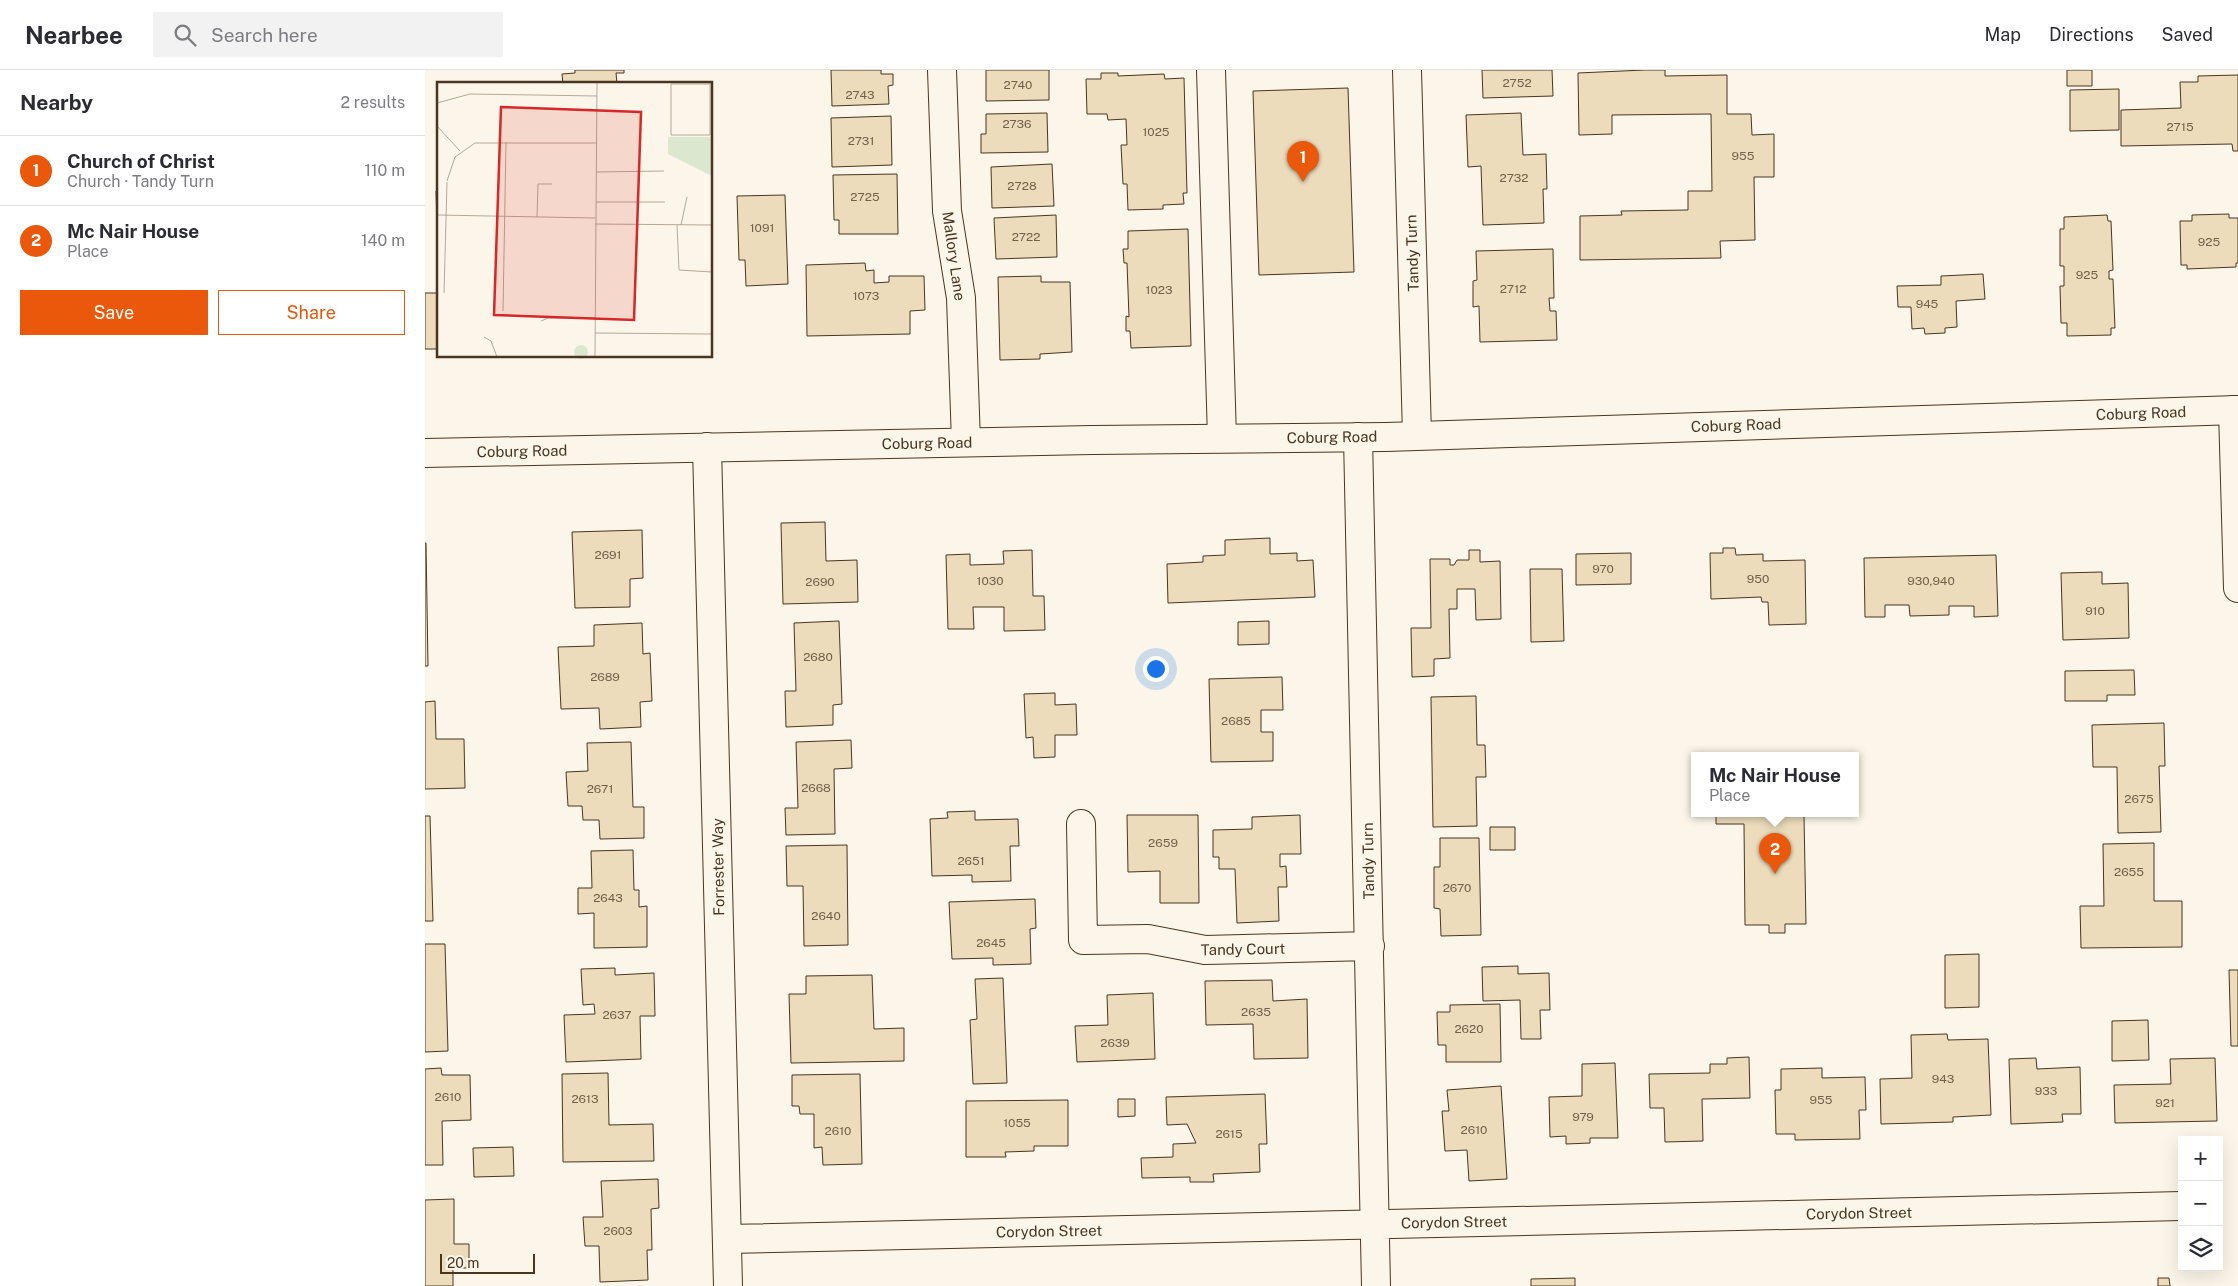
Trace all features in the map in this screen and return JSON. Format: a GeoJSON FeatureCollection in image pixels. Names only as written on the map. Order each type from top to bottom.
{"type":"FeatureCollection","features":[{"type":"Feature","properties":{"kind":"street","name":"Mallory Lane"},"geometry":{"type":"LineString","coordinates":[[942,70],[947,211],[961,298],[966,442]]}},
{"type":"Feature","properties":{"kind":"street"},"geometry":{"type":"LineString","coordinates":[[1211,70],[1222,438]]}},
{"type":"Feature","properties":{"kind":"street","name":"Tandy Turn"},"geometry":{"type":"LineString","coordinates":[[1407,70],[1417,435]]}},
{"type":"Feature","properties":{"kind":"street","name":"Coburg Road"},"geometry":{"type":"LineString","coordinates":[[425,453],[966,442],[1358,437],[2236,410]]}},
{"type":"Feature","properties":{"kind":"street"},"geometry":{"type":"LineString","coordinates":[[2236,410],[2238,588]]}},
{"type":"Feature","properties":{"kind":"street","name":"Tandy Turn"},"geometry":{"type":"LineString","coordinates":[[1358,437],[1376,1286]]}},
{"type":"Feature","properties":{"kind":"street","name":"Forrester Way"},"geometry":{"type":"LineString","coordinates":[[707,447],[728,1286]]}},
{"type":"Feature","properties":{"kind":"street","name":"Tandy Court"},"geometry":{"type":"LineString","coordinates":[[1081,824],[1083,940],[1148,939],[1205,950],[1370,946]]}},
{"type":"Feature","properties":{"kind":"street","name":"Corydon Street"},"geometry":{"type":"LineString","coordinates":[[727,1239],[2178,1206]]}},
{"type":"Feature","properties":{"kind":"building"},"geometry":{"type":"Polygon","coordinates":[[[575,70],[624,70],[624,73],[616,73],[617,82],[563,82],[562,74],[575,73],[575,70]]]}},
{"type":"Feature","properties":{"kind":"building"},"geometry":{"type":"Polygon","coordinates":[[[831,70],[881,70],[881,74],[893,74],[893,85],[888,86],[889,104],[832,106],[831,70]]]}},
{"type":"Feature","properties":{"kind":"building"},"geometry":{"type":"Polygon","coordinates":[[[986,70],[1049,70],[1049,100],[986,101],[986,70]]]}},
{"type":"Feature","properties":{"kind":"building"},"geometry":{"type":"Polygon","coordinates":[[[1482,70],[1552,70],[1553,96],[1483,98],[1482,70]]]}},
{"type":"Feature","properties":{"kind":"building"},"geometry":{"type":"Polygon","coordinates":[[[1665,70],[1665,76],[1727,75],[1727,114],[1751,114],[1752,135],[1774,134],[1774,177],[1754,177],[1755,240],[1720,241],[1721,258],[1580,260],[1580,216],[1622,215],[1621,211],[1688,210],[1688,191],[1712,191],[1711,114],[1612,115],[1612,134],[1579,135],[1578,73],[1665,70]]]}},
{"type":"Feature","properties":{"kind":"building"},"geometry":{"type":"Polygon","coordinates":[[[2067,70],[2092,70],[2092,86],[2067,86],[2067,70]]]}},
{"type":"Feature","properties":{"kind":"building"},"geometry":{"type":"Polygon","coordinates":[[[1101,73],[1118,73],[1118,76],[1164,74],[1165,79],[1184,78],[1187,193],[1183,193],[1184,204],[1163,205],[1163,209],[1128,210],[1127,184],[1123,184],[1121,145],[1127,145],[1126,119],[1108,120],[1107,114],[1087,114],[1086,79],[1101,79],[1101,73]]]}},
{"type":"Feature","properties":{"kind":"building"},"geometry":{"type":"Polygon","coordinates":[[[2238,75],[2238,151],[2233,151],[2232,144],[2121,146],[2121,110],[2181,108],[2180,82],[2198,82],[2198,76],[2238,75]]]}},
{"type":"Feature","properties":{"kind":"building"},"geometry":{"type":"Polygon","coordinates":[[[1348,88],[1354,272],[1259,275],[1253,91],[1348,88]]]}},
{"type":"Feature","properties":{"kind":"building"},"geometry":{"type":"Polygon","coordinates":[[[2119,89],[2119,130],[2070,131],[2070,90],[2119,89]]]}},
{"type":"Feature","properties":{"kind":"building"},"geometry":{"type":"Polygon","coordinates":[[[1047,113],[1048,152],[981,153],[981,134],[986,134],[986,114],[1047,113]]]}},
{"type":"Feature","properties":{"kind":"building"},"geometry":{"type":"Polygon","coordinates":[[[1521,113],[1523,155],[1546,154],[1547,189],[1543,189],[1544,223],[1483,225],[1481,166],[1468,167],[1466,115],[1521,113]]]}},
{"type":"Feature","properties":{"kind":"building"},"geometry":{"type":"Polygon","coordinates":[[[891,116],[892,165],[832,167],[831,118],[891,116]]]}},
{"type":"Feature","properties":{"kind":"building"},"geometry":{"type":"Polygon","coordinates":[[[1052,164],[1054,206],[992,208],[991,167],[1052,164]]]}},
{"type":"Feature","properties":{"kind":"building"},"geometry":{"type":"Polygon","coordinates":[[[897,174],[898,234],[839,234],[839,220],[834,220],[833,175],[897,174]]]}},
{"type":"Feature","properties":{"kind":"building"},"geometry":{"type":"Polygon","coordinates":[[[785,195],[788,284],[746,286],[745,260],[739,260],[737,196],[785,195]]]}},
{"type":"Feature","properties":{"kind":"building"},"geometry":{"type":"Polygon","coordinates":[[[2229,214],[2229,218],[2238,218],[2238,263],[2236,263],[2236,267],[2187,269],[2187,265],[2181,265],[2180,221],[2192,221],[2192,215],[2229,214]]]}},
{"type":"Feature","properties":{"kind":"building"},"geometry":{"type":"Polygon","coordinates":[[[1056,215],[1057,257],[996,259],[994,218],[1056,215]]]}},
{"type":"Feature","properties":{"kind":"building"},"geometry":{"type":"Polygon","coordinates":[[[2107,215],[2108,221],[2111,221],[2113,270],[2109,271],[2109,279],[2113,279],[2115,328],[2111,328],[2111,335],[2067,336],[2067,323],[2061,323],[2060,286],[2064,286],[2064,266],[2060,266],[2060,229],[2064,229],[2064,217],[2107,215]]]}},
{"type":"Feature","properties":{"kind":"building"},"geometry":{"type":"Polygon","coordinates":[[[1188,229],[1191,346],[1131,348],[1130,331],[1126,331],[1126,316],[1129,317],[1127,263],[1124,263],[1123,249],[1128,249],[1128,231],[1188,229]]]}},
{"type":"Feature","properties":{"kind":"building"},"geometry":{"type":"Polygon","coordinates":[[[1553,249],[1554,298],[1549,298],[1550,311],[1556,311],[1557,340],[1480,342],[1479,306],[1473,307],[1473,281],[1477,280],[1476,251],[1553,249]]]}},
{"type":"Feature","properties":{"kind":"building"},"geometry":{"type":"Polygon","coordinates":[[[865,263],[866,271],[874,270],[874,283],[889,282],[889,276],[924,276],[925,310],[910,311],[910,334],[807,336],[806,265],[865,263]]]}},
{"type":"Feature","properties":{"kind":"building"},"geometry":{"type":"Polygon","coordinates":[[[1983,274],[1985,299],[1956,301],[1957,327],[1945,328],[1945,333],[1925,334],[1924,328],[1912,329],[1911,307],[1898,307],[1897,286],[1941,285],[1941,276],[1983,274]]]}},
{"type":"Feature","properties":{"kind":"building"},"geometry":{"type":"Polygon","coordinates":[[[1041,276],[1041,282],[1070,282],[1072,352],[1040,354],[1040,359],[1000,360],[998,277],[1041,276]]]}},
{"type":"Feature","properties":{"kind":"building"},"geometry":{"type":"Polygon","coordinates":[[[425,293],[437,293],[437,349],[425,349],[425,293]]]}},
{"type":"Feature","properties":{"kind":"building"},"geometry":{"type":"Polygon","coordinates":[[[825,522],[826,561],[857,560],[858,602],[783,604],[781,523],[825,522]]]}},
{"type":"Feature","properties":{"kind":"building"},"geometry":{"type":"Polygon","coordinates":[[[642,530],[643,578],[630,579],[630,607],[575,608],[572,532],[642,530]]]}},
{"type":"Feature","properties":{"kind":"building"},"geometry":{"type":"Polygon","coordinates":[[[1270,538],[1270,554],[1297,553],[1297,561],[1313,560],[1315,597],[1168,603],[1167,564],[1203,562],[1203,556],[1225,555],[1225,540],[1270,538]]]}},
{"type":"Feature","properties":{"kind":"building"},"geometry":{"type":"Polygon","coordinates":[[[426,543],[428,666],[425,666],[426,543]]]}},
{"type":"Feature","properties":{"kind":"building"},"geometry":{"type":"Polygon","coordinates":[[[1723,548],[1735,548],[1736,555],[1763,554],[1763,561],[1805,560],[1806,624],[1769,625],[1768,602],[1762,602],[1761,597],[1711,599],[1710,553],[1723,553],[1723,548]]]}},
{"type":"Feature","properties":{"kind":"building"},"geometry":{"type":"Polygon","coordinates":[[[1032,550],[1033,596],[1044,596],[1045,630],[1004,631],[1004,607],[973,607],[974,629],[948,629],[946,555],[970,554],[970,565],[1004,564],[1003,551],[1032,550]]]}},
{"type":"Feature","properties":{"kind":"building"},"geometry":{"type":"Polygon","coordinates":[[[1469,550],[1480,550],[1480,562],[1500,561],[1501,619],[1476,620],[1475,589],[1457,589],[1457,609],[1449,609],[1450,658],[1434,659],[1434,676],[1412,677],[1411,628],[1431,628],[1430,559],[1450,559],[1450,565],[1454,565],[1457,560],[1469,560],[1469,550]]]}},
{"type":"Feature","properties":{"kind":"building"},"geometry":{"type":"Polygon","coordinates":[[[1631,553],[1631,584],[1576,585],[1576,554],[1631,553]]]}},
{"type":"Feature","properties":{"kind":"building"},"geometry":{"type":"Polygon","coordinates":[[[1996,555],[1998,616],[1974,617],[1974,606],[1949,606],[1949,615],[1910,616],[1909,605],[1885,605],[1885,617],[1865,617],[1864,558],[1996,555]]]}},
{"type":"Feature","properties":{"kind":"building"},"geometry":{"type":"Polygon","coordinates":[[[1530,569],[1562,569],[1564,641],[1531,642],[1530,569]]]}},
{"type":"Feature","properties":{"kind":"building"},"geometry":{"type":"Polygon","coordinates":[[[2102,572],[2102,584],[2128,583],[2129,638],[2063,640],[2061,573],[2102,572]]]}},
{"type":"Feature","properties":{"kind":"building"},"geometry":{"type":"Polygon","coordinates":[[[839,621],[842,704],[833,705],[833,725],[786,727],[785,691],[796,691],[794,623],[839,621]]]}},
{"type":"Feature","properties":{"kind":"building"},"geometry":{"type":"Polygon","coordinates":[[[1269,621],[1269,644],[1238,645],[1238,622],[1269,621]]]}},
{"type":"Feature","properties":{"kind":"building"},"geometry":{"type":"Polygon","coordinates":[[[642,623],[643,654],[650,653],[652,701],[640,702],[641,727],[600,729],[599,708],[561,709],[558,647],[594,646],[594,625],[642,623]]]}},
{"type":"Feature","properties":{"kind":"building"},"geometry":{"type":"Polygon","coordinates":[[[2134,670],[2135,695],[2107,695],[2107,701],[2065,701],[2065,671],[2134,670]]]}},
{"type":"Feature","properties":{"kind":"building"},"geometry":{"type":"Polygon","coordinates":[[[1282,677],[1283,710],[1261,710],[1261,732],[1273,732],[1273,761],[1211,762],[1209,679],[1282,677]]]}},
{"type":"Feature","properties":{"kind":"building"},"geometry":{"type":"Polygon","coordinates":[[[1055,693],[1055,705],[1076,704],[1077,735],[1055,735],[1055,757],[1034,758],[1033,737],[1026,738],[1024,694],[1055,693]]]}},
{"type":"Feature","properties":{"kind":"building"},"geometry":{"type":"Polygon","coordinates":[[[1476,696],[1477,745],[1485,745],[1486,777],[1476,777],[1477,826],[1433,827],[1431,697],[1476,696]]]}},
{"type":"Feature","properties":{"kind":"building"},"geometry":{"type":"Polygon","coordinates":[[[435,701],[436,739],[464,739],[465,788],[425,789],[425,702],[435,701]]]}},
{"type":"Feature","properties":{"kind":"building"},"geometry":{"type":"Polygon","coordinates":[[[2164,723],[2165,766],[2159,766],[2161,832],[2118,833],[2117,767],[2093,767],[2092,725],[2164,723]]]}},
{"type":"Feature","properties":{"kind":"building"},"geometry":{"type":"Polygon","coordinates":[[[851,740],[852,768],[834,769],[835,834],[786,835],[785,808],[798,808],[796,742],[851,740]]]}},
{"type":"Feature","properties":{"kind":"building"},"geometry":{"type":"Polygon","coordinates":[[[631,742],[633,807],[644,807],[644,838],[600,839],[599,820],[583,820],[582,806],[568,806],[566,772],[588,771],[587,743],[631,742]]]}},
{"type":"Feature","properties":{"kind":"building"},"geometry":{"type":"Polygon","coordinates":[[[975,811],[975,820],[1018,819],[1019,846],[1010,846],[1011,881],[972,882],[972,875],[932,876],[930,819],[948,818],[947,812],[975,811]]]}},
{"type":"Feature","properties":{"kind":"building"},"geometry":{"type":"Polygon","coordinates":[[[1127,815],[1198,815],[1199,903],[1160,903],[1160,871],[1128,872],[1127,815]]]}},
{"type":"Feature","properties":{"kind":"building"},"geometry":{"type":"Polygon","coordinates":[[[1300,815],[1301,854],[1280,854],[1280,867],[1286,866],[1287,887],[1278,887],[1279,921],[1237,923],[1235,869],[1219,869],[1219,857],[1213,857],[1213,830],[1252,829],[1252,817],[1300,815]]]}},
{"type":"Feature","properties":{"kind":"building"},"geometry":{"type":"Polygon","coordinates":[[[425,816],[430,816],[433,921],[425,921],[425,816]]]}},
{"type":"Feature","properties":{"kind":"building"},"geometry":{"type":"Polygon","coordinates":[[[1716,817],[1804,817],[1806,924],[1785,924],[1785,933],[1769,933],[1769,925],[1745,925],[1744,824],[1716,824],[1716,817]]]}},
{"type":"Feature","properties":{"kind":"building"},"geometry":{"type":"Polygon","coordinates":[[[1490,827],[1515,827],[1515,850],[1490,850],[1490,827]]]}},
{"type":"Feature","properties":{"kind":"building"},"geometry":{"type":"Polygon","coordinates":[[[1440,838],[1479,838],[1481,935],[1441,936],[1440,909],[1434,908],[1434,867],[1440,867],[1440,838]]]}},
{"type":"Feature","properties":{"kind":"building"},"geometry":{"type":"Polygon","coordinates":[[[2154,843],[2154,901],[2182,901],[2182,947],[2081,948],[2080,906],[2104,906],[2103,844],[2154,843]]]}},
{"type":"Feature","properties":{"kind":"building"},"geometry":{"type":"Polygon","coordinates":[[[847,845],[848,945],[804,946],[803,886],[787,886],[786,846],[847,845]]]}},
{"type":"Feature","properties":{"kind":"building"},"geometry":{"type":"Polygon","coordinates":[[[633,850],[634,890],[639,890],[639,907],[647,906],[647,947],[594,948],[594,913],[578,914],[578,888],[592,888],[591,851],[633,850]]]}},
{"type":"Feature","properties":{"kind":"building"},"geometry":{"type":"Polygon","coordinates":[[[1035,899],[1036,928],[1030,929],[1031,964],[993,965],[993,958],[952,959],[949,902],[1035,899]]]}},
{"type":"Feature","properties":{"kind":"building"},"geometry":{"type":"Polygon","coordinates":[[[425,944],[445,944],[448,1051],[425,1052],[425,944]]]}},
{"type":"Feature","properties":{"kind":"building"},"geometry":{"type":"Polygon","coordinates":[[[1979,954],[1979,1007],[1945,1008],[1945,955],[1979,954]]]}},
{"type":"Feature","properties":{"kind":"building"},"geometry":{"type":"Polygon","coordinates":[[[1518,966],[1518,974],[1549,973],[1550,1010],[1540,1010],[1541,1039],[1521,1039],[1520,1000],[1483,1001],[1482,967],[1518,966]]]}},
{"type":"Feature","properties":{"kind":"building"},"geometry":{"type":"Polygon","coordinates":[[[615,968],[615,975],[654,973],[655,1016],[640,1016],[641,1059],[566,1062],[564,1015],[595,1014],[594,1004],[583,1005],[581,969],[615,968]]]}},
{"type":"Feature","properties":{"kind":"building"},"geometry":{"type":"Polygon","coordinates":[[[2229,970],[2238,970],[2238,1046],[2231,1046],[2229,970]]]}},
{"type":"Feature","properties":{"kind":"building"},"geometry":{"type":"Polygon","coordinates":[[[872,975],[874,1029],[904,1028],[904,1061],[791,1063],[789,994],[806,994],[806,976],[872,975]]]}},
{"type":"Feature","properties":{"kind":"building"},"geometry":{"type":"Polygon","coordinates":[[[1003,978],[1007,1083],[973,1084],[970,1020],[977,1019],[975,979],[1003,978]]]}},
{"type":"Feature","properties":{"kind":"building"},"geometry":{"type":"Polygon","coordinates":[[[1272,980],[1273,1001],[1307,999],[1308,1058],[1254,1059],[1253,1024],[1206,1025],[1205,981],[1272,980]]]}},
{"type":"Feature","properties":{"kind":"building"},"geometry":{"type":"Polygon","coordinates":[[[1153,993],[1155,1059],[1077,1062],[1075,1026],[1108,1025],[1107,995],[1153,993]]]}},
{"type":"Feature","properties":{"kind":"building"},"geometry":{"type":"Polygon","coordinates":[[[1500,1004],[1501,1062],[1446,1062],[1446,1045],[1438,1045],[1437,1012],[1450,1012],[1450,1005],[1500,1004]]]}},
{"type":"Feature","properties":{"kind":"building"},"geometry":{"type":"Polygon","coordinates":[[[2148,1020],[2149,1060],[2112,1061],[2112,1021],[2148,1020]]]}},
{"type":"Feature","properties":{"kind":"building"},"geometry":{"type":"Polygon","coordinates":[[[1947,1034],[1948,1040],[1988,1039],[1991,1115],[1953,1117],[1953,1122],[1881,1124],[1880,1079],[1912,1078],[1911,1035],[1947,1034]]]}},
{"type":"Feature","properties":{"kind":"building"},"geometry":{"type":"Polygon","coordinates":[[[1749,1057],[1750,1098],[1702,1099],[1703,1141],[1665,1142],[1664,1108],[1650,1108],[1649,1074],[1710,1073],[1710,1064],[1727,1064],[1727,1058],[1749,1057]]]}},
{"type":"Feature","properties":{"kind":"building"},"geometry":{"type":"Polygon","coordinates":[[[2036,1058],[2037,1069],[2080,1067],[2081,1114],[2062,1114],[2063,1122],[2011,1124],[2009,1059],[2036,1058]]]}},
{"type":"Feature","properties":{"kind":"building"},"geometry":{"type":"Polygon","coordinates":[[[2215,1058],[2217,1121],[2115,1123],[2114,1085],[2171,1084],[2170,1059],[2215,1058]]]}},
{"type":"Feature","properties":{"kind":"building"},"geometry":{"type":"Polygon","coordinates":[[[1615,1063],[1618,1138],[1590,1138],[1590,1143],[1566,1144],[1566,1136],[1550,1137],[1549,1097],[1582,1096],[1582,1064],[1615,1063]]]}},
{"type":"Feature","properties":{"kind":"building"},"geometry":{"type":"Polygon","coordinates":[[[441,1068],[442,1075],[470,1075],[471,1120],[442,1121],[443,1165],[425,1165],[425,1069],[441,1068]]]}},
{"type":"Feature","properties":{"kind":"building"},"geometry":{"type":"Polygon","coordinates":[[[1822,1068],[1822,1078],[1865,1077],[1866,1110],[1859,1110],[1860,1139],[1795,1140],[1795,1134],[1776,1134],[1775,1090],[1781,1090],[1781,1069],[1822,1068]]]}},
{"type":"Feature","properties":{"kind":"building"},"geometry":{"type":"Polygon","coordinates":[[[608,1073],[609,1125],[653,1124],[654,1161],[563,1162],[562,1074],[608,1073]]]}},
{"type":"Feature","properties":{"kind":"building"},"geometry":{"type":"Polygon","coordinates":[[[860,1074],[862,1164],[823,1165],[822,1147],[814,1148],[814,1114],[800,1114],[799,1106],[792,1106],[792,1075],[860,1074]]]}},
{"type":"Feature","properties":{"kind":"building"},"geometry":{"type":"Polygon","coordinates":[[[1501,1086],[1507,1179],[1469,1181],[1467,1150],[1445,1151],[1442,1111],[1449,1111],[1447,1090],[1501,1086]]]}},
{"type":"Feature","properties":{"kind":"building"},"geometry":{"type":"Polygon","coordinates":[[[1265,1094],[1267,1144],[1259,1144],[1260,1172],[1213,1174],[1214,1182],[1190,1182],[1190,1177],[1142,1178],[1141,1158],[1173,1157],[1173,1144],[1196,1143],[1187,1124],[1167,1125],[1166,1097],[1265,1094]]]}},
{"type":"Feature","properties":{"kind":"building"},"geometry":{"type":"Polygon","coordinates":[[[1118,1099],[1135,1099],[1135,1116],[1118,1117],[1118,1099]]]}},
{"type":"Feature","properties":{"kind":"building"},"geometry":{"type":"Polygon","coordinates":[[[1068,1100],[1068,1146],[1034,1146],[1034,1151],[1005,1152],[1006,1157],[966,1157],[966,1101],[1068,1100]]]}},
{"type":"Feature","properties":{"kind":"building"},"geometry":{"type":"Polygon","coordinates":[[[513,1147],[514,1176],[474,1177],[473,1148],[513,1147]]]}},
{"type":"Feature","properties":{"kind":"building"},"geometry":{"type":"Polygon","coordinates":[[[658,1179],[659,1208],[651,1209],[652,1250],[647,1250],[648,1280],[600,1282],[599,1246],[585,1246],[583,1217],[603,1217],[601,1181],[658,1179]]]}},
{"type":"Feature","properties":{"kind":"building"},"geometry":{"type":"Polygon","coordinates":[[[454,1199],[454,1244],[469,1244],[469,1268],[453,1268],[453,1286],[425,1286],[425,1200],[454,1199]]]}},
{"type":"Feature","properties":{"kind":"building"},"geometry":{"type":"Polygon","coordinates":[[[1575,1278],[1575,1286],[1531,1286],[1531,1279],[1575,1278]]]}},
{"type":"Feature","properties":{"kind":"building"},"geometry":{"type":"Polygon","coordinates":[[[2158,1278],[2169,1278],[2170,1286],[2158,1286],[2158,1278]]]}},
{"type":"Feature","properties":{"kind":"place","name":"Church of Christ"},"geometry":{"type":"Point","coordinates":[1303,182]}},
{"type":"Feature","properties":{"kind":"place","name":"Mc Nair House"},"geometry":{"type":"Point","coordinates":[1775,874]}}]}
